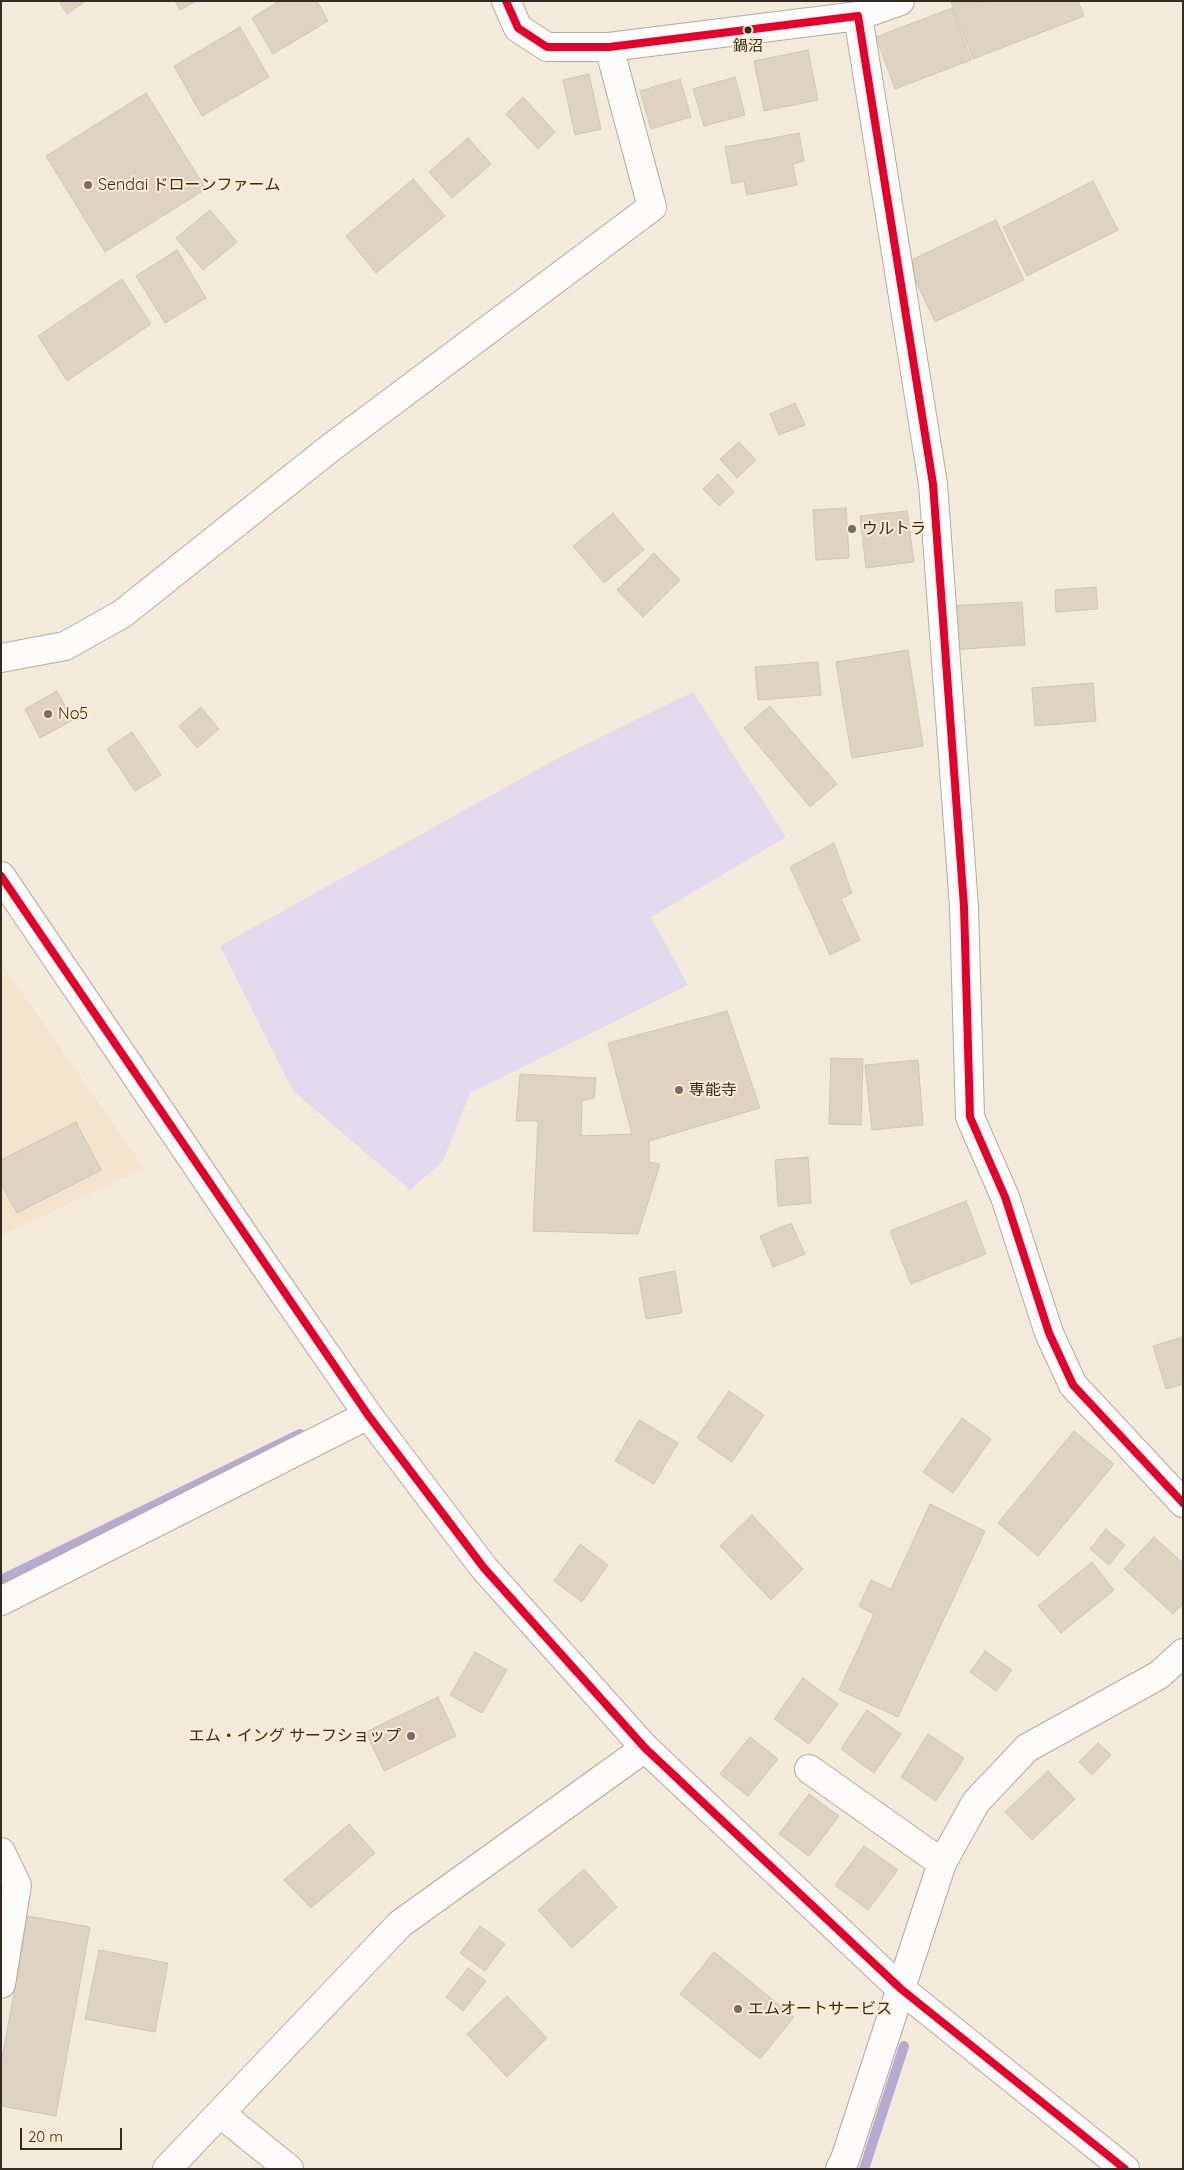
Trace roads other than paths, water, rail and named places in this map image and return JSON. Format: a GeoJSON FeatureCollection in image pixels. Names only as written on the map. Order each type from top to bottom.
{"type":"FeatureCollection","features":[{"type":"Feature","properties":{"kind":"street"},"geometry":{"type":"LineString","coordinates":[[506,1],[518,28],[547,47],[609,47],[858,16],[900,1]]}},
{"type":"Feature","properties":{"kind":"street"},"geometry":{"type":"LineString","coordinates":[[858,16],[933,484],[964,907],[970,1117],[1005,1197],[1049,1333],[1073,1385],[1183,1503]]}},
{"type":"Feature","properties":{"kind":"street"},"geometry":{"type":"LineString","coordinates":[[1,658],[65,646],[122,614],[329,449],[652,207],[609,47]]}},
{"type":"Feature","properties":{"kind":"street"},"geometry":{"type":"LineString","coordinates":[[1,876],[368,1415],[484,1568],[645,1748],[901,1989],[1125,2169]]}},
{"type":"Feature","properties":{"kind":"street"},"geometry":{"type":"LineString","coordinates":[[1,1601],[368,1415]]}},
{"type":"Feature","properties":{"kind":"street"},"geometry":{"type":"LineString","coordinates":[[840,2169],[942,1863],[976,1802],[1027,1748],[1159,1675],[1183,1653]]}},
{"type":"Feature","properties":{"kind":"street"},"geometry":{"type":"LineString","coordinates":[[166,2169],[221,2114],[400,1924],[645,1748]]}},
{"type":"Feature","properties":{"kind":"street"},"geometry":{"type":"LineString","coordinates":[[809,1768],[942,1863]]}},
{"type":"Feature","properties":{"kind":"street"},"geometry":{"type":"LineString","coordinates":[[1,1852],[16,1885],[1,1984]]}},
{"type":"Feature","properties":{"kind":"street"},"geometry":{"type":"LineString","coordinates":[[221,2114],[290,2169]]}},
{"type":"Feature","properties":{"kind":"waterway"},"geometry":{"type":"LineString","coordinates":[[1,1580],[300,1434]]}},
{"type":"Feature","properties":{"kind":"waterway"},"geometry":{"type":"LineString","coordinates":[[864,2169],[904,2046]]}},
{"type":"Feature","properties":{"kind":"place","name":"鍋沼"},"geometry":{"type":"Point","coordinates":[748,30]}},
{"type":"Feature","properties":{"kind":"place","name":"Sendai ドローンファーム"},"geometry":{"type":"Point","coordinates":[88,185]}},
{"type":"Feature","properties":{"kind":"place","name":"ウルトラ"},"geometry":{"type":"Point","coordinates":[852,529]}},
{"type":"Feature","properties":{"kind":"place","name":"No5"},"geometry":{"type":"Point","coordinates":[48,714]}},
{"type":"Feature","properties":{"kind":"place","name":"専能寺"},"geometry":{"type":"Point","coordinates":[679,1090]}},
{"type":"Feature","properties":{"kind":"place","name":"エム・イング サーフショップ"},"geometry":{"type":"Point","coordinates":[411,1736]}},
{"type":"Feature","properties":{"kind":"place","name":"エムオートサービス"},"geometry":{"type":"Point","coordinates":[738,2009]}}]}
